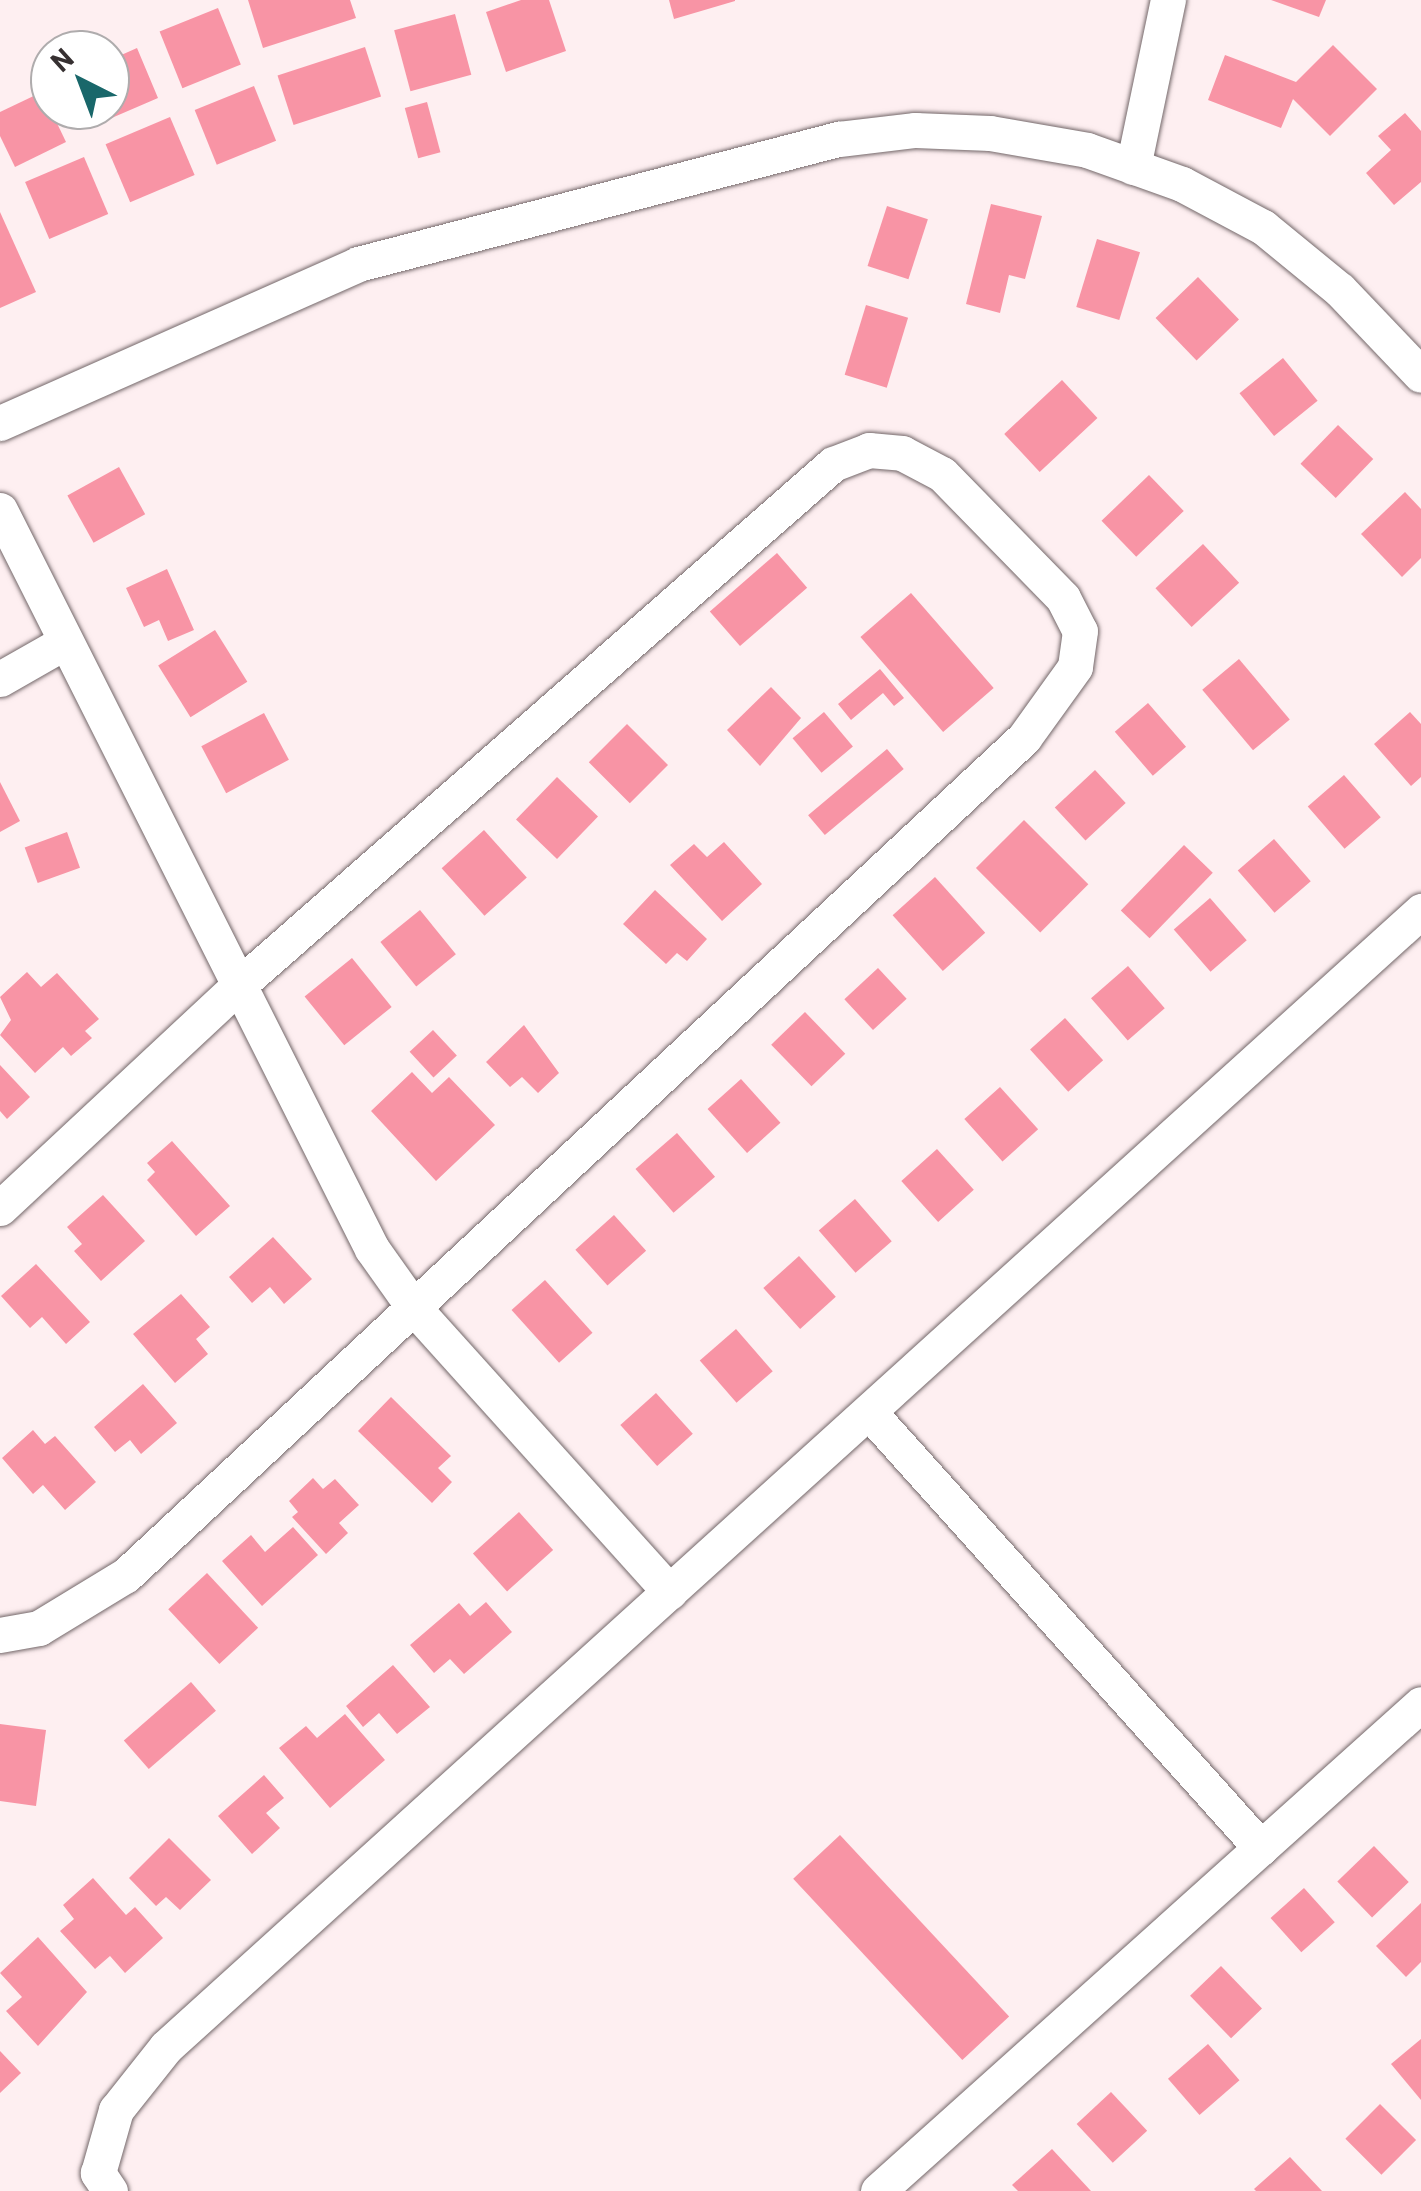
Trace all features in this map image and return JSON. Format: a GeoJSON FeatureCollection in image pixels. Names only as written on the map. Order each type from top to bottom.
{"type":"FeatureCollection","features":[{"type":"Feature","properties":{"kind":"street"},"geometry":{"type":"LineString","coordinates":[[1133,167],[1168,0]]}},
{"type":"Feature","properties":{"kind":"street"},"geometry":{"type":"LineString","coordinates":[[0,423],[358,264],[839,140],[915,130],[990,132],[1087,150],[1263,227],[1340,290],[1421,375]]}},
{"type":"Feature","properties":{"kind":"street"},"geometry":{"type":"LineString","coordinates":[[0,1208],[239,985],[833,464],[868,450],[902,453],[942,474],[1062,598],[1080,631],[1076,667],[1024,738],[126,1575],[39,1628],[0,1635]]}},
{"type":"Feature","properties":{"kind":"street"},"geometry":{"type":"LineString","coordinates":[[0,510],[63,643],[372,1249],[414,1308],[670,1592]]}},
{"type":"Feature","properties":{"kind":"street"},"geometry":{"type":"LineString","coordinates":[[0,679],[63,643]]}},
{"type":"Feature","properties":{"kind":"street"},"geometry":{"type":"LineString","coordinates":[[110,2191],[98,2173],[116,2110],[166,2047],[1421,912]]}},
{"type":"Feature","properties":{"kind":"street"},"geometry":{"type":"LineString","coordinates":[[869,1412],[1261,1848]]}},
{"type":"Feature","properties":{"kind":"street"},"geometry":{"type":"LineString","coordinates":[[878,2191],[1421,1704]]}},
{"type":"Feature","properties":{"kind":"building"},"geometry":{"type":"Polygon","coordinates":[[[248,0],[350,0],[356,18],[263,48],[248,0]]]}},
{"type":"Feature","properties":{"kind":"building"},"geometry":{"type":"Polygon","coordinates":[[[521,0],[549,0],[566,51],[506,72],[486,12],[521,0]]]}},
{"type":"Feature","properties":{"kind":"building"},"geometry":{"type":"Polygon","coordinates":[[[669,0],[735,0],[735,1],[674,19],[669,0]]]}},
{"type":"Feature","properties":{"kind":"building"},"geometry":{"type":"Polygon","coordinates":[[[1271,0],[1326,0],[1319,17],[1271,0]]]}},
{"type":"Feature","properties":{"kind":"building"},"geometry":{"type":"Polygon","coordinates":[[[218,8],[241,65],[182,88],[160,32],[218,8]]]}},
{"type":"Feature","properties":{"kind":"building"},"geometry":{"type":"Polygon","coordinates":[[[455,14],[471,75],[410,91],[394,30],[455,14]]]}},
{"type":"Feature","properties":{"kind":"building"},"geometry":{"type":"Polygon","coordinates":[[[1333,45],[1377,89],[1330,136],[1293,99],[1281,128],[1208,100],[1225,55],[1296,82],[1333,45]]]}},
{"type":"Feature","properties":{"kind":"building"},"geometry":{"type":"Polygon","coordinates":[[[365,47],[381,96],[294,125],[278,75],[365,47]]]}},
{"type":"Feature","properties":{"kind":"building"},"geometry":{"type":"Polygon","coordinates":[[[137,48],[158,98],[130,110],[130,51],[137,48]]]}},
{"type":"Feature","properties":{"kind":"building"},"geometry":{"type":"Polygon","coordinates":[[[254,86],[276,141],[217,165],[195,110],[254,86]]]}},
{"type":"Feature","properties":{"kind":"building"},"geometry":{"type":"Polygon","coordinates":[[[30,98],[30,130],[60,130],[66,142],[15,167],[0,136],[0,112],[30,98]]]}},
{"type":"Feature","properties":{"kind":"building"},"geometry":{"type":"Polygon","coordinates":[[[427,102],[440,152],[418,158],[405,108],[427,102]]]}},
{"type":"Feature","properties":{"kind":"building"},"geometry":{"type":"Polygon","coordinates":[[[1405,113],[1421,131],[1421,182],[1394,205],[1366,173],[1391,150],[1378,136],[1405,113]]]}},
{"type":"Feature","properties":{"kind":"building"},"geometry":{"type":"Polygon","coordinates":[[[170,117],[195,175],[130,202],[106,144],[170,117]]]}},
{"type":"Feature","properties":{"kind":"building"},"geometry":{"type":"Polygon","coordinates":[[[84,157],[108,214],[49,239],[25,182],[84,157]]]}},
{"type":"Feature","properties":{"kind":"building"},"geometry":{"type":"Polygon","coordinates":[[[991,204],[1042,216],[1025,279],[1009,275],[1000,313],[966,304],[991,204]]]}},
{"type":"Feature","properties":{"kind":"building"},"geometry":{"type":"Polygon","coordinates":[[[887,206],[928,219],[908,279],[868,266],[887,206]]]}},
{"type":"Feature","properties":{"kind":"building"},"geometry":{"type":"Polygon","coordinates":[[[0,212],[36,292],[0,308],[0,212]]]}},
{"type":"Feature","properties":{"kind":"building"},"geometry":{"type":"Polygon","coordinates":[[[1097,239],[1140,252],[1119,320],[1076,307],[1097,239]]]}},
{"type":"Feature","properties":{"kind":"building"},"geometry":{"type":"Polygon","coordinates":[[[1198,277],[1239,319],[1197,360],[1156,318],[1198,277]]]}},
{"type":"Feature","properties":{"kind":"building"},"geometry":{"type":"Polygon","coordinates":[[[866,305],[908,318],[887,388],[845,375],[866,305]]]}},
{"type":"Feature","properties":{"kind":"building"},"geometry":{"type":"Polygon","coordinates":[[[1283,358],[1318,401],[1274,436],[1239,393],[1283,358]]]}},
{"type":"Feature","properties":{"kind":"building"},"geometry":{"type":"Polygon","coordinates":[[[1062,380],[1097,418],[1040,472],[1004,434],[1062,380]]]}},
{"type":"Feature","properties":{"kind":"building"},"geometry":{"type":"Polygon","coordinates":[[[1338,425],[1373,459],[1336,498],[1300,464],[1338,425]]]}},
{"type":"Feature","properties":{"kind":"building"},"geometry":{"type":"Polygon","coordinates":[[[119,467],[145,514],[94,543],[67,496],[119,467]]]}},
{"type":"Feature","properties":{"kind":"building"},"geometry":{"type":"Polygon","coordinates":[[[1149,475],[1184,511],[1136,557],[1102,521],[1149,475]]]}},
{"type":"Feature","properties":{"kind":"building"},"geometry":{"type":"Polygon","coordinates":[[[1405,492],[1421,509],[1421,558],[1402,577],[1361,534],[1405,492]]]}},
{"type":"Feature","properties":{"kind":"building"},"geometry":{"type":"Polygon","coordinates":[[[1203,544],[1239,583],[1192,627],[1155,588],[1203,544]]]}},
{"type":"Feature","properties":{"kind":"building"},"geometry":{"type":"Polygon","coordinates":[[[777,553],[807,588],[740,646],[710,611],[777,553]]]}},
{"type":"Feature","properties":{"kind":"building"},"geometry":{"type":"Polygon","coordinates":[[[167,569],[194,630],[168,641],[159,620],[144,627],[126,588],[167,569]]]}},
{"type":"Feature","properties":{"kind":"building"},"geometry":{"type":"Polygon","coordinates":[[[911,593],[994,688],[943,732],[860,637],[911,593]]]}},
{"type":"Feature","properties":{"kind":"building"},"geometry":{"type":"Polygon","coordinates":[[[215,630],[247,682],[191,717],[158,666],[215,630]]]}},
{"type":"Feature","properties":{"kind":"building"},"geometry":{"type":"Polygon","coordinates":[[[1239,659],[1290,720],[1253,750],[1202,690],[1239,659]]]}},
{"type":"Feature","properties":{"kind":"building"},"geometry":{"type":"Polygon","coordinates":[[[880,669],[904,698],[894,706],[883,693],[851,720],[838,704],[880,669]]]}},
{"type":"Feature","properties":{"kind":"building"},"geometry":{"type":"Polygon","coordinates":[[[771,687],[801,718],[760,766],[727,730],[771,687]]]}},
{"type":"Feature","properties":{"kind":"building"},"geometry":{"type":"Polygon","coordinates":[[[1148,703],[1186,747],[1153,776],[1115,732],[1148,703]]]}},
{"type":"Feature","properties":{"kind":"building"},"geometry":{"type":"Polygon","coordinates":[[[824,712],[853,746],[822,773],[793,738],[824,712]]]}},
{"type":"Feature","properties":{"kind":"building"},"geometry":{"type":"Polygon","coordinates":[[[1410,712],[1421,724],[1421,777],[1411,786],[1374,744],[1410,712]]]}},
{"type":"Feature","properties":{"kind":"building"},"geometry":{"type":"Polygon","coordinates":[[[264,713],[289,760],[226,793],[201,746],[264,713]]]}},
{"type":"Feature","properties":{"kind":"building"},"geometry":{"type":"Polygon","coordinates":[[[627,724],[668,765],[630,803],[589,762],[627,724]]]}},
{"type":"Feature","properties":{"kind":"building"},"geometry":{"type":"Polygon","coordinates":[[[887,749],[904,769],[825,835],[808,815],[887,749]]]}},
{"type":"Feature","properties":{"kind":"building"},"geometry":{"type":"Polygon","coordinates":[[[1095,770],[1126,803],[1085,840],[1055,808],[1095,770]]]}},
{"type":"Feature","properties":{"kind":"building"},"geometry":{"type":"Polygon","coordinates":[[[1344,775],[1381,817],[1345,849],[1308,806],[1344,775]]]}},
{"type":"Feature","properties":{"kind":"building"},"geometry":{"type":"Polygon","coordinates":[[[557,777],[598,817],[557,859],[516,819],[557,777]]]}},
{"type":"Feature","properties":{"kind":"building"},"geometry":{"type":"Polygon","coordinates":[[[0,782],[20,821],[0,832],[0,782]]]}},
{"type":"Feature","properties":{"kind":"building"},"geometry":{"type":"Polygon","coordinates":[[[1024,820],[1088,884],[1040,932],[976,868],[1024,820]]]}},
{"type":"Feature","properties":{"kind":"building"},"geometry":{"type":"Polygon","coordinates":[[[484,830],[527,878],[484,916],[442,868],[484,830]]]}},
{"type":"Feature","properties":{"kind":"building"},"geometry":{"type":"Polygon","coordinates":[[[67,832],[80,868],[38,883],[25,847],[67,832]]]}},
{"type":"Feature","properties":{"kind":"building"},"geometry":{"type":"Polygon","coordinates":[[[1274,839],[1311,881],[1275,913],[1238,870],[1274,839]]]}},
{"type":"Feature","properties":{"kind":"building"},"geometry":{"type":"Polygon","coordinates":[[[724,842],[762,884],[722,921],[670,865],[694,844],[707,857],[724,842]]]}},
{"type":"Feature","properties":{"kind":"building"},"geometry":{"type":"Polygon","coordinates":[[[1184,845],[1213,873],[1150,938],[1121,910],[1184,845]]]}},
{"type":"Feature","properties":{"kind":"building"},"geometry":{"type":"Polygon","coordinates":[[[935,877],[985,933],[943,971],[893,915],[935,877]]]}},
{"type":"Feature","properties":{"kind":"building"},"geometry":{"type":"Polygon","coordinates":[[[655,890],[707,939],[687,961],[677,953],[666,964],[623,924],[655,890]]]}},
{"type":"Feature","properties":{"kind":"building"},"geometry":{"type":"Polygon","coordinates":[[[1210,898],[1247,940],[1211,972],[1174,929],[1210,898]]]}},
{"type":"Feature","properties":{"kind":"building"},"geometry":{"type":"Polygon","coordinates":[[[420,910],[456,954],[416,986],[380,942],[420,910]]]}},
{"type":"Feature","properties":{"kind":"building"},"geometry":{"type":"Polygon","coordinates":[[[352,958],[392,1007],[344,1045],[305,996],[352,958]]]}},
{"type":"Feature","properties":{"kind":"building"},"geometry":{"type":"Polygon","coordinates":[[[1128,966],[1165,1008],[1128,1040],[1091,998],[1128,966]]]}},
{"type":"Feature","properties":{"kind":"building"},"geometry":{"type":"Polygon","coordinates":[[[878,968],[907,999],[873,1030],[844,999],[878,968]]]}},
{"type":"Feature","properties":{"kind":"building"},"geometry":{"type":"Polygon","coordinates":[[[27,972],[41,987],[57,973],[99,1019],[85,1031],[92,1038],[71,1056],[63,1047],[35,1073],[0,1035],[11,1020],[0,997],[27,972]]]}},
{"type":"Feature","properties":{"kind":"building"},"geometry":{"type":"Polygon","coordinates":[[[805,1012],[845,1054],[811,1086],[771,1045],[805,1012]]]}},
{"type":"Feature","properties":{"kind":"building"},"geometry":{"type":"Polygon","coordinates":[[[1065,1018],[1103,1060],[1068,1092],[1030,1049],[1065,1018]]]}},
{"type":"Feature","properties":{"kind":"building"},"geometry":{"type":"Polygon","coordinates":[[[524,1025],[559,1073],[538,1093],[522,1077],[510,1087],[486,1062],[524,1025]]]}},
{"type":"Feature","properties":{"kind":"building"},"geometry":{"type":"Polygon","coordinates":[[[433,1030],[457,1056],[433,1077],[410,1052],[433,1030]]]}},
{"type":"Feature","properties":{"kind":"building"},"geometry":{"type":"Polygon","coordinates":[[[0,1065],[30,1097],[7,1119],[0,1111],[0,1065]]]}},
{"type":"Feature","properties":{"kind":"building"},"geometry":{"type":"Polygon","coordinates":[[[412,1072],[432,1093],[449,1077],[495,1125],[436,1181],[371,1111],[412,1072]]]}},
{"type":"Feature","properties":{"kind":"building"},"geometry":{"type":"Polygon","coordinates":[[[741,1079],[780,1123],[747,1153],[708,1109],[741,1079]]]}},
{"type":"Feature","properties":{"kind":"building"},"geometry":{"type":"Polygon","coordinates":[[[1000,1087],[1038,1129],[1002,1161],[964,1119],[1000,1087]]]}},
{"type":"Feature","properties":{"kind":"building"},"geometry":{"type":"Polygon","coordinates":[[[677,1133],[715,1177],[674,1213],[635,1169],[677,1133]]]}},
{"type":"Feature","properties":{"kind":"building"},"geometry":{"type":"Polygon","coordinates":[[[172,1141],[230,1206],[196,1236],[147,1180],[155,1172],[147,1163],[172,1141]]]}},
{"type":"Feature","properties":{"kind":"building"},"geometry":{"type":"Polygon","coordinates":[[[937,1149],[974,1190],[938,1222],[901,1181],[937,1149]]]}},
{"type":"Feature","properties":{"kind":"building"},"geometry":{"type":"Polygon","coordinates":[[[103,1195],[145,1241],[101,1281],[74,1251],[82,1244],[67,1227],[103,1195]]]}},
{"type":"Feature","properties":{"kind":"building"},"geometry":{"type":"Polygon","coordinates":[[[855,1199],[892,1241],[856,1273],[819,1230],[855,1199]]]}},
{"type":"Feature","properties":{"kind":"building"},"geometry":{"type":"Polygon","coordinates":[[[614,1215],[646,1251],[607,1285],[575,1250],[614,1215]]]}},
{"type":"Feature","properties":{"kind":"building"},"geometry":{"type":"Polygon","coordinates":[[[273,1237],[312,1279],[284,1304],[270,1287],[252,1303],[229,1277],[273,1237]]]}},
{"type":"Feature","properties":{"kind":"building"},"geometry":{"type":"Polygon","coordinates":[[[799,1256],[836,1297],[800,1329],[763,1288],[799,1256]]]}},
{"type":"Feature","properties":{"kind":"building"},"geometry":{"type":"Polygon","coordinates":[[[36,1264],[90,1322],[66,1344],[42,1317],[30,1328],[1,1296],[36,1264]]]}},
{"type":"Feature","properties":{"kind":"building"},"geometry":{"type":"Polygon","coordinates":[[[545,1280],[593,1333],[559,1363],[512,1310],[545,1280]]]}},
{"type":"Feature","properties":{"kind":"building"},"geometry":{"type":"Polygon","coordinates":[[[181,1294],[210,1327],[196,1339],[208,1354],[175,1383],[133,1334],[181,1294]]]}},
{"type":"Feature","properties":{"kind":"building"},"geometry":{"type":"Polygon","coordinates":[[[736,1329],[773,1371],[737,1403],[700,1360],[736,1329]]]}},
{"type":"Feature","properties":{"kind":"building"},"geometry":{"type":"Polygon","coordinates":[[[143,1384],[177,1423],[141,1454],[130,1440],[115,1452],[94,1427],[143,1384]]]}},
{"type":"Feature","properties":{"kind":"building"},"geometry":{"type":"Polygon","coordinates":[[[656,1393],[693,1434],[657,1466],[620,1425],[656,1393]]]}},
{"type":"Feature","properties":{"kind":"building"},"geometry":{"type":"Polygon","coordinates":[[[391,1397],[451,1456],[438,1468],[452,1482],[432,1503],[358,1431],[391,1397]]]}},
{"type":"Feature","properties":{"kind":"building"},"geometry":{"type":"Polygon","coordinates":[[[33,1430],[45,1444],[55,1436],[96,1482],[65,1510],[43,1485],[33,1494],[2,1458],[33,1430]]]}},
{"type":"Feature","properties":{"kind":"building"},"geometry":{"type":"Polygon","coordinates":[[[313,1478],[323,1489],[335,1479],[359,1505],[339,1523],[348,1533],[326,1554],[292,1517],[298,1512],[289,1501],[313,1478]]]}},
{"type":"Feature","properties":{"kind":"building"},"geometry":{"type":"Polygon","coordinates":[[[519,1512],[553,1550],[507,1591],[473,1553],[519,1512]]]}},
{"type":"Feature","properties":{"kind":"building"},"geometry":{"type":"Polygon","coordinates":[[[293,1527],[318,1555],[262,1606],[222,1561],[251,1535],[265,1552],[293,1527]]]}},
{"type":"Feature","properties":{"kind":"building"},"geometry":{"type":"Polygon","coordinates":[[[207,1573],[258,1628],[219,1664],[168,1609],[207,1573]]]}},
{"type":"Feature","properties":{"kind":"building"},"geometry":{"type":"Polygon","coordinates":[[[486,1602],[512,1632],[464,1674],[450,1659],[434,1673],[410,1645],[459,1603],[470,1616],[486,1602]]]}},
{"type":"Feature","properties":{"kind":"building"},"geometry":{"type":"Polygon","coordinates":[[[393,1665],[430,1707],[397,1734],[379,1713],[363,1727],[346,1706],[393,1665]]]}},
{"type":"Feature","properties":{"kind":"building"},"geometry":{"type":"Polygon","coordinates":[[[191,1682],[216,1711],[149,1769],[124,1740],[191,1682]]]}},
{"type":"Feature","properties":{"kind":"building"},"geometry":{"type":"Polygon","coordinates":[[[345,1714],[385,1760],[330,1808],[279,1748],[306,1726],[317,1738],[345,1714]]]}},
{"type":"Feature","properties":{"kind":"building"},"geometry":{"type":"Polygon","coordinates":[[[0,1724],[46,1730],[36,1806],[0,1801],[0,1724]]]}},
{"type":"Feature","properties":{"kind":"building"},"geometry":{"type":"Polygon","coordinates":[[[264,1775],[284,1798],[266,1813],[280,1828],[252,1854],[218,1816],[264,1775]]]}},
{"type":"Feature","properties":{"kind":"building"},"geometry":{"type":"Polygon","coordinates":[[[840,1835],[1009,2016],[962,2060],[793,1879],[840,1835]]]}},
{"type":"Feature","properties":{"kind":"building"},"geometry":{"type":"Polygon","coordinates":[[[169,1838],[211,1880],[180,1910],[166,1897],[156,1906],[129,1878],[169,1838]]]}},
{"type":"Feature","properties":{"kind":"building"},"geometry":{"type":"Polygon","coordinates":[[[1374,1846],[1409,1882],[1372,1917],[1337,1881],[1374,1846]]]}},
{"type":"Feature","properties":{"kind":"building"},"geometry":{"type":"Polygon","coordinates":[[[93,1878],[126,1915],[135,1907],[163,1938],[125,1973],[110,1956],[95,1969],[60,1931],[74,1919],[63,1905],[93,1878]]]}},
{"type":"Feature","properties":{"kind":"building"},"geometry":{"type":"Polygon","coordinates":[[[1304,1888],[1335,1922],[1301,1952],[1271,1918],[1304,1888]]]}},
{"type":"Feature","properties":{"kind":"building"},"geometry":{"type":"Polygon","coordinates":[[[1421,1903],[1421,1962],[1406,1977],[1376,1946],[1421,1903]]]}},
{"type":"Feature","properties":{"kind":"building"},"geometry":{"type":"Polygon","coordinates":[[[38,1937],[87,1992],[38,2046],[6,2011],[22,1997],[0,1973],[38,1937]]]}},
{"type":"Feature","properties":{"kind":"building"},"geometry":{"type":"Polygon","coordinates":[[[1221,1966],[1262,2008],[1231,2038],[1190,1996],[1221,1966]]]}},
{"type":"Feature","properties":{"kind":"building"},"geometry":{"type":"Polygon","coordinates":[[[1421,2039],[1421,2100],[1391,2064],[1421,2039]]]}},
{"type":"Feature","properties":{"kind":"building"},"geometry":{"type":"Polygon","coordinates":[[[1208,2044],[1239,2080],[1199,2115],[1168,2079],[1208,2044]]]}},
{"type":"Feature","properties":{"kind":"building"},"geometry":{"type":"Polygon","coordinates":[[[0,2051],[21,2073],[0,2093],[0,2051]]]}},
{"type":"Feature","properties":{"kind":"building"},"geometry":{"type":"Polygon","coordinates":[[[1111,2092],[1147,2131],[1113,2163],[1077,2124],[1111,2092]]]}},
{"type":"Feature","properties":{"kind":"building"},"geometry":{"type":"Polygon","coordinates":[[[1380,2104],[1416,2140],[1381,2175],[1345,2139],[1380,2104]]]}},
{"type":"Feature","properties":{"kind":"building"},"geometry":{"type":"Polygon","coordinates":[[[1052,2149],[1091,2191],[1018,2191],[1012,2185],[1052,2149]]]}},
{"type":"Feature","properties":{"kind":"building"},"geometry":{"type":"Polygon","coordinates":[[[1290,2157],[1322,2191],[1254,2189],[1290,2157]]]}}]}
